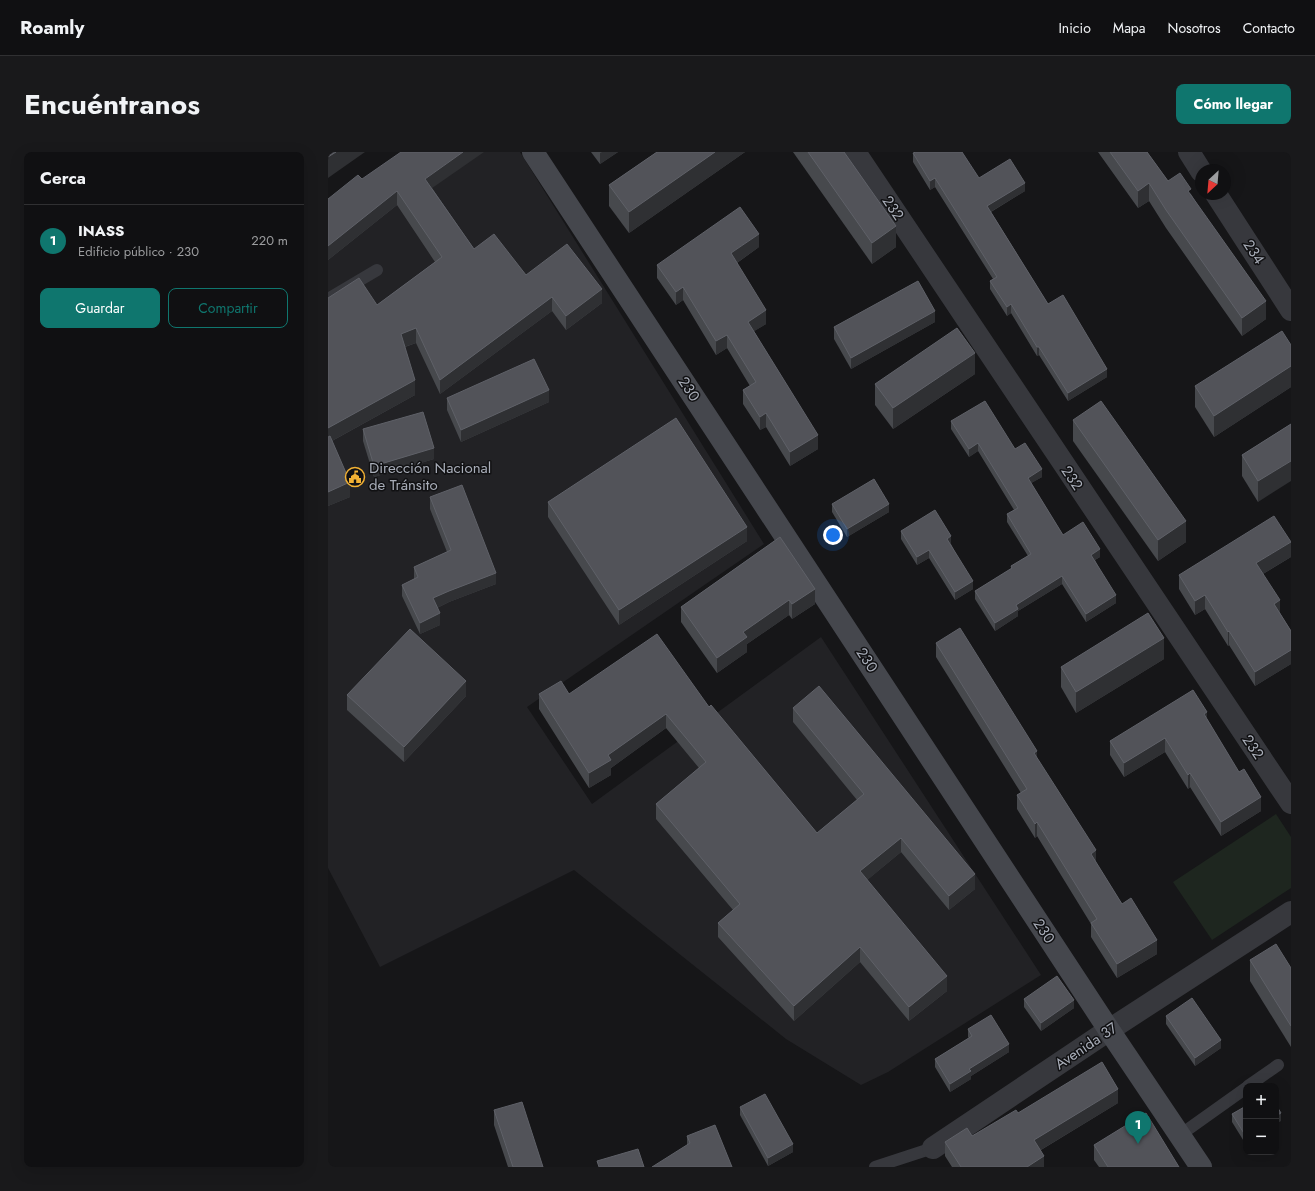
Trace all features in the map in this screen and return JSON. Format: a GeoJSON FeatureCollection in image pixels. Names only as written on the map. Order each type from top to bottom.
{"type":"FeatureCollection","features":[{"type":"Feature","properties":{"kind":"street","name":"230"},"geometry":{"type":"LineString","coordinates":[[534,152],[1109,1030],[1201,1167]]}},
{"type":"Feature","properties":{"kind":"street","name":"232"},"geometry":{"type":"LineString","coordinates":[[855,152],[1291,803]]}},
{"type":"Feature","properties":{"kind":"street"},"geometry":{"type":"LineString","coordinates":[[1189,152],[1197,164]]}},
{"type":"Feature","properties":{"kind":"street","name":"234"},"geometry":{"type":"LineString","coordinates":[[1220,200],[1291,310]]}},
{"type":"Feature","properties":{"kind":"street","name":"Avenida 37"},"geometry":{"type":"LineString","coordinates":[[934,1148],[1109,1030],[1291,912]]}},
{"type":"Feature","properties":{"kind":"lane"},"geometry":{"type":"LineString","coordinates":[[328,299],[377,270]]}},
{"type":"Feature","properties":{"kind":"lane"},"geometry":{"type":"LineString","coordinates":[[1253,1083],[1278,1065]]}},
{"type":"Feature","properties":{"kind":"lane"},"geometry":{"type":"LineString","coordinates":[[1180,1135],[1243,1090]]}},
{"type":"Feature","properties":{"kind":"lane","name":"Avenida 37"},"geometry":{"type":"LineString","coordinates":[[875,1167],[934,1148]]}},
{"type":"Feature","properties":{"kind":"shaded area"},"geometry":{"type":"Polygon","coordinates":[[[406,152],[520,152],[764,544],[527,707],[592,804],[821,637],[1041,975],[888,1072],[861,1085],[786,1039],[574,870],[380,967],[328,868],[328,208],[406,152]]]}},
{"type":"Feature","properties":{"kind":"shaded area"},"geometry":{"type":"Polygon","coordinates":[[[1276,814],[1291,837],[1291,888],[1212,940],[1173,882],[1276,814]]]}},
{"type":"Feature","properties":{"kind":"building"},"geometry":{"type":"Polygon","coordinates":[[[328,152],[336,152],[328,157],[328,152]]]}},
{"type":"Feature","properties":{"kind":"building"},"geometry":{"type":"Polygon","coordinates":[[[401,152],[463,152],[425,179],[474,249],[494,234],[526,275],[567,244],[602,289],[566,316],[552,297],[440,380],[416,328],[401,334],[415,380],[328,428],[328,298],[359,278],[377,305],[442,257],[397,191],[328,246],[328,199],[358,175],[362,179],[401,152]]]}},
{"type":"Feature","properties":{"kind":"building"},"geometry":{"type":"Polygon","coordinates":[[[657,152],[715,152],[629,212],[609,185],[657,152]]]}},
{"type":"Feature","properties":{"kind":"building"},"geometry":{"type":"Polygon","coordinates":[[[808,152],[844,152],[896,226],[872,243],[808,152]]]}},
{"type":"Feature","properties":{"kind":"building"},"geometry":{"type":"Polygon","coordinates":[[[962,152],[979,178],[1010,159],[1025,183],[987,206],[1048,304],[1063,295],[1107,369],[1068,393],[1039,347],[1037,347],[1011,304],[1007,307],[990,281],[997,277],[935,178],[930,181],[913,153],[962,152]]]}},
{"type":"Feature","properties":{"kind":"building"},"geometry":{"type":"Polygon","coordinates":[[[1110,152],[1147,152],[1168,181],[1180,173],[1191,189],[1188,191],[1266,301],[1242,318],[1166,210],[1149,183],[1138,191],[1110,152]]]}},
{"type":"Feature","properties":{"kind":"building"},"geometry":{"type":"Polygon","coordinates":[[[740,207],[759,234],[731,253],[766,310],[748,322],[818,435],[790,452],[766,413],[760,417],[743,390],[756,382],[727,335],[716,341],[683,287],[676,292],[657,265],[740,207]]]}},
{"type":"Feature","properties":{"kind":"building"},"geometry":{"type":"Polygon","coordinates":[[[918,281],[935,311],[851,358],[834,327],[918,281]]]}},
{"type":"Feature","properties":{"kind":"building"},"geometry":{"type":"Polygon","coordinates":[[[957,328],[975,353],[893,408],[875,384],[957,328]]]}},
{"type":"Feature","properties":{"kind":"building"},"geometry":{"type":"Polygon","coordinates":[[[1282,331],[1291,345],[1291,366],[1214,416],[1195,386],[1282,331]]]}},
{"type":"Feature","properties":{"kind":"building"},"geometry":{"type":"Polygon","coordinates":[[[534,359],[549,390],[461,430],[447,398],[534,359]]]}},
{"type":"Feature","properties":{"kind":"building"},"geometry":{"type":"Polygon","coordinates":[[[985,401],[1015,449],[1025,443],[1042,469],[1028,478],[1063,535],[1083,522],[1100,549],[1091,555],[1116,595],[1086,614],[1062,576],[1016,605],[1018,609],[995,623],[975,591],[1012,568],[1011,566],[1031,554],[1007,514],[1018,508],[978,443],[969,449],[951,421],[985,401]]]}},
{"type":"Feature","properties":{"kind":"building"},"geometry":{"type":"Polygon","coordinates":[[[1101,401],[1186,521],[1158,540],[1073,420],[1101,401]]]}},
{"type":"Feature","properties":{"kind":"building"},"geometry":{"type":"Polygon","coordinates":[[[423,412],[434,448],[374,466],[363,429],[423,412]]]}},
{"type":"Feature","properties":{"kind":"building"},"geometry":{"type":"Polygon","coordinates":[[[676,418],[747,527],[619,610],[548,502],[676,418]]]}},
{"type":"Feature","properties":{"kind":"building"},"geometry":{"type":"Polygon","coordinates":[[[1291,424],[1291,461],[1258,481],[1242,455],[1291,424]]]}},
{"type":"Feature","properties":{"kind":"building"},"geometry":{"type":"Polygon","coordinates":[[[330,436],[350,482],[328,492],[328,437],[330,436]]]}},
{"type":"Feature","properties":{"kind":"building"},"geometry":{"type":"Polygon","coordinates":[[[874,479],[889,504],[847,529],[832,504],[874,479]]]}},
{"type":"Feature","properties":{"kind":"building"},"geometry":{"type":"Polygon","coordinates":[[[462,485],[496,573],[433,598],[440,613],[420,623],[402,585],[418,577],[414,567],[451,550],[430,497],[462,485]]]}},
{"type":"Feature","properties":{"kind":"building"},"geometry":{"type":"Polygon","coordinates":[[[935,510],[951,536],[947,539],[973,581],[955,592],[929,550],[917,557],[901,531],[935,510]]]}},
{"type":"Feature","properties":{"kind":"building"},"geometry":{"type":"Polygon","coordinates":[[[1274,516],[1291,542],[1256,563],[1280,600],[1274,604],[1291,631],[1291,650],[1255,672],[1205,595],[1195,601],[1179,575],[1274,516]]]}},
{"type":"Feature","properties":{"kind":"building"},"geometry":{"type":"Polygon","coordinates":[[[780,537],[815,589],[792,604],[789,600],[743,632],[747,637],[717,658],[681,607],[780,537]]]}},
{"type":"Feature","properties":{"kind":"building"},"geometry":{"type":"Polygon","coordinates":[[[1148,613],[1164,638],[1076,692],[1061,667],[1148,613]]]}},
{"type":"Feature","properties":{"kind":"building"},"geometry":{"type":"Polygon","coordinates":[[[960,628],[1037,751],[1034,753],[1096,850],[1091,854],[1122,904],[1131,898],[1157,940],[1117,964],[1091,923],[1097,919],[1037,822],[1035,824],[1017,795],[1027,789],[936,643],[960,628]]]}},
{"type":"Feature","properties":{"kind":"building"},"geometry":{"type":"Polygon","coordinates":[[[410,629],[466,681],[404,747],[347,695],[410,629]]]}},
{"type":"Feature","properties":{"kind":"building"},"geometry":{"type":"Polygon","coordinates":[[[657,634],[709,707],[711,705],[817,833],[864,794],[793,708],[819,686],[975,874],[949,896],[901,838],[860,871],[947,976],[909,1007],[860,947],[794,1006],[718,923],[740,904],[656,804],[706,762],[666,714],[608,755],[611,760],[589,773],[539,694],[561,681],[569,694],[657,634]]]}},
{"type":"Feature","properties":{"kind":"building"},"geometry":{"type":"Polygon","coordinates":[[[1193,690],[1207,712],[1204,714],[1239,772],[1244,769],[1261,797],[1221,822],[1190,773],[1188,775],[1165,738],[1124,763],[1110,741],[1193,690]]]}},
{"type":"Feature","properties":{"kind":"building"},"geometry":{"type":"Polygon","coordinates":[[[1276,944],[1291,968],[1291,1026],[1250,960],[1276,944]]]}},
{"type":"Feature","properties":{"kind":"building"},"geometry":{"type":"Polygon","coordinates":[[[1057,976],[1074,1000],[1041,1023],[1024,999],[1057,976]]]}},
{"type":"Feature","properties":{"kind":"building"},"geometry":{"type":"Polygon","coordinates":[[[1192,998],[1221,1040],[1195,1058],[1166,1016],[1192,998]]]}},
{"type":"Feature","properties":{"kind":"building"},"geometry":{"type":"Polygon","coordinates":[[[991,1015],[1009,1044],[969,1069],[971,1071],[950,1084],[935,1059],[972,1036],[968,1029],[991,1015]]]}},
{"type":"Feature","properties":{"kind":"building"},"geometry":{"type":"Polygon","coordinates":[[[1102,1062],[1118,1089],[1034,1140],[1044,1156],[1027,1167],[961,1167],[945,1142],[967,1128],[972,1136],[1016,1110],[1018,1113],[1102,1062]]]}},
{"type":"Feature","properties":{"kind":"building"},"geometry":{"type":"Polygon","coordinates":[[[765,1094],[793,1144],[768,1158],[740,1107],[765,1094]]]}},
{"type":"Feature","properties":{"kind":"building"},"geometry":{"type":"Polygon","coordinates":[[[522,1102],[543,1167],[513,1167],[494,1110],[522,1102]]]}},
{"type":"Feature","properties":{"kind":"building"},"geometry":{"type":"Polygon","coordinates":[[[1243,1108],[1243,1132],[1232,1114],[1243,1108]]]}},
{"type":"Feature","properties":{"kind":"building"},"geometry":{"type":"Polygon","coordinates":[[[1146,1113],[1179,1167],[1108,1167],[1094,1145],[1146,1113]]]}},
{"type":"Feature","properties":{"kind":"building"},"geometry":{"type":"Polygon","coordinates":[[[715,1125],[732,1167],[652,1167],[690,1143],[687,1136],[715,1125]]]}},
{"type":"Feature","properties":{"kind":"building"},"geometry":{"type":"Polygon","coordinates":[[[638,1149],[644,1167],[599,1167],[597,1161],[638,1149]]]}},
{"type":"Feature","properties":{"kind":"place","name":"Dirección Nacional de Tránsito"},"geometry":{"type":"Point","coordinates":[355,477]}},
{"type":"Feature","properties":{"kind":"place","name":"INASS"},"geometry":{"type":"Point","coordinates":[1138,1144]}}]}
